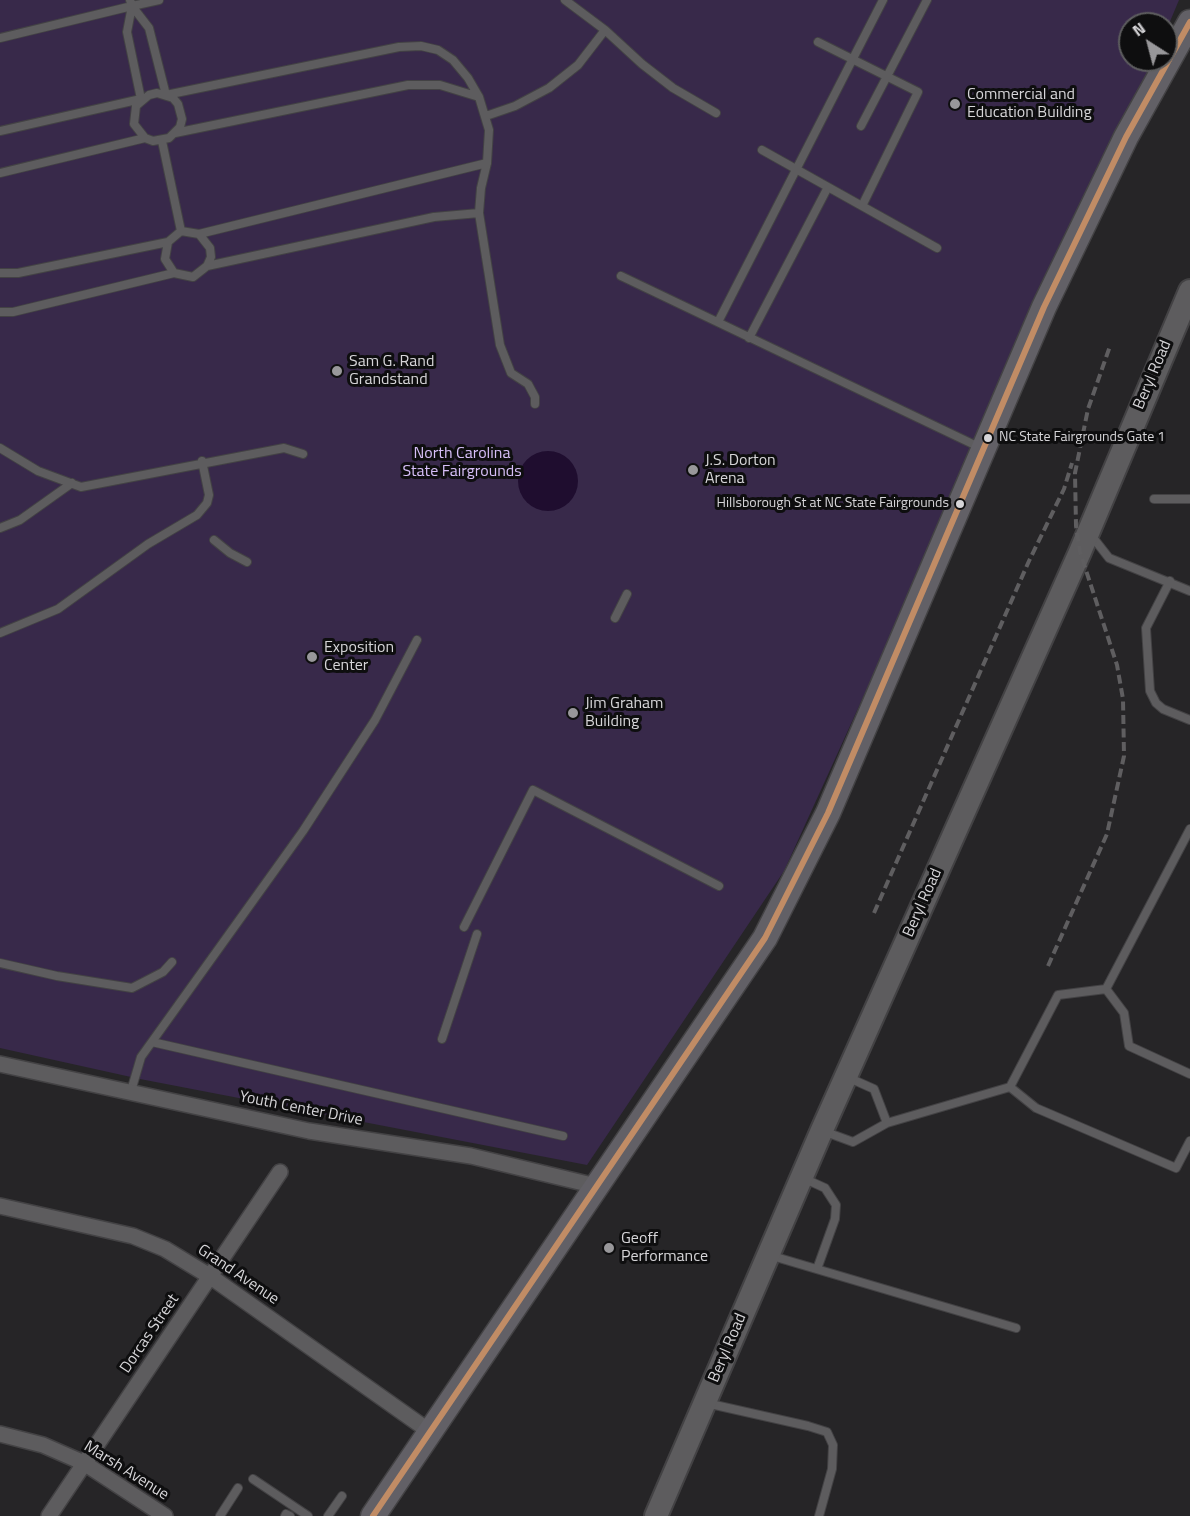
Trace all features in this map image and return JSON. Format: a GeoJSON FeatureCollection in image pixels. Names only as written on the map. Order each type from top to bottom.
{"type":"FeatureCollection","features":[{"type":"Feature","properties":{"kind":"main road"},"geometry":{"type":"LineString","coordinates":[[372,1516],[753,957],[793,887],[837,792],[982,448],[1088,215],[1126,137],[1190,22]]}},
{"type":"Feature","properties":{"kind":"street","name":"Beryl Road"},"geometry":{"type":"LineString","coordinates":[[656,1516],[822,1130],[1088,532],[1190,291]]}},
{"type":"Feature","properties":{"kind":"street","name":"Youth Center Drive"},"geometry":{"type":"LineString","coordinates":[[0,1064],[309,1131],[471,1156],[596,1186]]}},
{"type":"Feature","properties":{"kind":"street","name":"Dorcas Street"},"geometry":{"type":"LineString","coordinates":[[49,1516],[280,1172]]}},
{"type":"Feature","properties":{"kind":"street","name":"Grand Avenue"},"geometry":{"type":"LineString","coordinates":[[0,1206],[133,1236],[165,1249],[211,1276],[429,1431]]}},
{"type":"Feature","properties":{"kind":"street","name":"Marsh Avenue"},"geometry":{"type":"LineString","coordinates":[[0,1434],[43,1445],[84,1463],[165,1516]]}},
{"type":"Feature","properties":{"kind":"lane"},"geometry":{"type":"LineString","coordinates":[[0,38],[133,2],[159,0]]}},
{"type":"Feature","properties":{"kind":"lane"},"geometry":{"type":"LineString","coordinates":[[565,0],[605,30],[642,64],[673,88],[716,113]]}},
{"type":"Feature","properties":{"kind":"lane"},"geometry":{"type":"LineString","coordinates":[[718,322],[883,0]]}},
{"type":"Feature","properties":{"kind":"lane"},"geometry":{"type":"LineString","coordinates":[[861,126],[885,76],[927,0]]}},
{"type":"Feature","properties":{"kind":"lane"},"geometry":{"type":"LineString","coordinates":[[133,2],[149,28],[166,94],[178,104],[181,111],[180,127],[176,133]]}},
{"type":"Feature","properties":{"kind":"lane"},"geometry":{"type":"LineString","coordinates":[[133,2],[127,32],[141,99],[133,115],[138,132],[145,138]]}},
{"type":"Feature","properties":{"kind":"lane"},"geometry":{"type":"LineString","coordinates":[[486,116],[515,106],[557,83],[590,53],[605,30]]}},
{"type":"Feature","properties":{"kind":"lane"},"geometry":{"type":"LineString","coordinates":[[818,42],[918,92],[862,206]]}},
{"type":"Feature","properties":{"kind":"lane"},"geometry":{"type":"LineString","coordinates":[[0,131],[141,99],[149,94],[166,94],[399,47],[421,45],[438,50],[453,60],[468,78],[486,116],[489,130],[488,163],[481,188],[480,213],[495,324],[511,373],[528,384],[534,394],[535,405]]}},
{"type":"Feature","properties":{"kind":"lane"},"geometry":{"type":"LineString","coordinates":[[0,173],[145,138],[162,141],[176,133],[408,85],[440,86],[478,97]]}},
{"type":"Feature","properties":{"kind":"lane"},"geometry":{"type":"LineString","coordinates":[[162,141],[181,231]]}},
{"type":"Feature","properties":{"kind":"lane"},"geometry":{"type":"LineString","coordinates":[[762,150],[938,248]]}},
{"type":"Feature","properties":{"kind":"lane"},"geometry":{"type":"LineString","coordinates":[[0,273],[18,273],[168,242],[181,231],[199,234],[488,163]]}},
{"type":"Feature","properties":{"kind":"lane"},"geometry":{"type":"LineString","coordinates":[[750,338],[828,187]]}},
{"type":"Feature","properties":{"kind":"lane"},"geometry":{"type":"LineString","coordinates":[[0,312],[13,312],[174,273],[193,277],[207,266],[434,217],[480,213]]}},
{"type":"Feature","properties":{"kind":"lane"},"geometry":{"type":"LineString","coordinates":[[199,234],[210,248],[207,266]]}},
{"type":"Feature","properties":{"kind":"lane"},"geometry":{"type":"LineString","coordinates":[[168,242],[165,259],[174,273]]}},
{"type":"Feature","properties":{"kind":"lane"},"geometry":{"type":"LineString","coordinates":[[621,276],[982,448]]}},
{"type":"Feature","properties":{"kind":"lane"},"geometry":{"type":"LineString","coordinates":[[0,448],[38,471],[81,487],[202,461],[284,448],[303,454]]}},
{"type":"Feature","properties":{"kind":"lane"},"geometry":{"type":"LineString","coordinates":[[0,633],[58,609],[148,544],[197,515],[207,503],[209,495],[202,461]]}},
{"type":"Feature","properties":{"kind":"lane"},"geometry":{"type":"LineString","coordinates":[[0,528],[20,520],[72,483]]}},
{"type":"Feature","properties":{"kind":"lane"},"geometry":{"type":"LineString","coordinates":[[1154,499],[1190,499]]}},
{"type":"Feature","properties":{"kind":"lane"},"geometry":{"type":"LineString","coordinates":[[1088,532],[1109,558],[1190,591]]}},
{"type":"Feature","properties":{"kind":"lane"},"geometry":{"type":"LineString","coordinates":[[214,540],[230,553],[247,562]]}},
{"type":"Feature","properties":{"kind":"lane"},"geometry":{"type":"LineString","coordinates":[[1170,581],[1146,628],[1150,691],[1156,704],[1190,720]]}},
{"type":"Feature","properties":{"kind":"lane"},"geometry":{"type":"LineString","coordinates":[[615,618],[627,594]]}},
{"type":"Feature","properties":{"kind":"lane"},"geometry":{"type":"LineString","coordinates":[[130,1091],[141,1057],[303,831],[375,720],[417,640]]}},
{"type":"Feature","properties":{"kind":"lane"},"geometry":{"type":"LineString","coordinates":[[465,927],[533,789],[719,886]]}},
{"type":"Feature","properties":{"kind":"lane"},"geometry":{"type":"LineString","coordinates":[[1106,989],[1190,829]]}},
{"type":"Feature","properties":{"kind":"lane"},"geometry":{"type":"LineString","coordinates":[[442,1039],[477,934]]}},
{"type":"Feature","properties":{"kind":"lane"},"geometry":{"type":"LineString","coordinates":[[0,963],[57,976],[132,988],[163,972],[172,962]]}},
{"type":"Feature","properties":{"kind":"lane"},"geometry":{"type":"LineString","coordinates":[[1106,989],[1124,1013],[1129,1046],[1190,1074]]}},
{"type":"Feature","properties":{"kind":"lane"},"geometry":{"type":"LineString","coordinates":[[822,1130],[853,1142],[887,1123],[1010,1088],[1058,995],[1106,989]]}},
{"type":"Feature","properties":{"kind":"lane"},"geometry":{"type":"LineString","coordinates":[[152,1042],[563,1136]]}},
{"type":"Feature","properties":{"kind":"lane"},"geometry":{"type":"LineString","coordinates":[[846,1076],[874,1089],[887,1123]]}},
{"type":"Feature","properties":{"kind":"lane"},"geometry":{"type":"LineString","coordinates":[[1010,1088],[1036,1108],[1176,1168],[1190,1141]]}},
{"type":"Feature","properties":{"kind":"lane"},"geometry":{"type":"LineString","coordinates":[[801,1178],[825,1188],[836,1205],[835,1219],[817,1269]]}},
{"type":"Feature","properties":{"kind":"lane"},"geometry":{"type":"LineString","coordinates":[[768,1255],[1016,1328]]}},
{"type":"Feature","properties":{"kind":"lane"},"geometry":{"type":"LineString","coordinates":[[704,1402],[827,1432],[833,1445],[832,1469],[819,1516]]}},
{"type":"Feature","properties":{"kind":"lane"},"geometry":{"type":"LineString","coordinates":[[253,1479],[308,1516]]}},
{"type":"Feature","properties":{"kind":"lane"},"geometry":{"type":"LineString","coordinates":[[219,1516],[238,1488]]}},
{"type":"Feature","properties":{"kind":"lane"},"geometry":{"type":"LineString","coordinates":[[328,1516],[342,1496]]}},
{"type":"Feature","properties":{"kind":"lane"},"geometry":{"type":"LineString","coordinates":[[285,1516],[286,1514],[290,1516]]}},
{"type":"Feature","properties":{"kind":"green space","name":"North Carolina State Fairgrounds"},"geometry":{"type":"Polygon","coordinates":[[[0,0],[1179,0],[1174,12],[1118,12],[1118,72],[1148,72],[784,871],[587,1165],[140,1079],[0,1048],[0,0]]]}},
{"type":"Feature","properties":{"kind":"shaded area"},"geometry":{"type":"Polygon","coordinates":[[[548,451],[565,456],[573,464],[578,481],[573,498],[565,506],[548,511],[531,506],[523,498],[518,481],[523,464],[531,456],[548,451]]]}},
{"type":"Feature","properties":{"kind":"railway"},"geometry":{"type":"LineString","coordinates":[[1048,966],[1107,834],[1124,756],[1123,699],[1117,665],[1080,552],[1076,526],[1075,473],[1088,409],[1110,346]]}},
{"type":"Feature","properties":{"kind":"railway"},"geometry":{"type":"LineString","coordinates":[[874,913],[1029,561],[1064,489],[1072,463]]}},
{"type":"Feature","properties":{"kind":"transit line"},"geometry":{"type":"LineString","coordinates":[[373,1516],[765,938],[828,813],[1044,307],[1126,137],[1190,22]]}},
{"type":"Feature","properties":{"kind":"place","name":"Commercial and Education Building"},"geometry":{"type":"Point","coordinates":[955,104]}},
{"type":"Feature","properties":{"kind":"place","name":"Sam G. Rand Grandstand"},"geometry":{"type":"Point","coordinates":[337,371]}},
{"type":"Feature","properties":{"kind":"place","name":"NC State Fairgrounds Gate 1"},"geometry":{"type":"Point","coordinates":[988,438]}},
{"type":"Feature","properties":{"kind":"place","name":"J.S. Dorton Arena"},"geometry":{"type":"Point","coordinates":[693,470]}},
{"type":"Feature","properties":{"kind":"place","name":"Hillsborough St at NC State Fairgrounds"},"geometry":{"type":"Point","coordinates":[960,504]}},
{"type":"Feature","properties":{"kind":"place","name":"Exposition Center"},"geometry":{"type":"Point","coordinates":[312,657]}},
{"type":"Feature","properties":{"kind":"place","name":"Jim Graham Building"},"geometry":{"type":"Point","coordinates":[573,713]}},
{"type":"Feature","properties":{"kind":"place","name":"Geoff Performance"},"geometry":{"type":"Point","coordinates":[609,1248]}}]}
